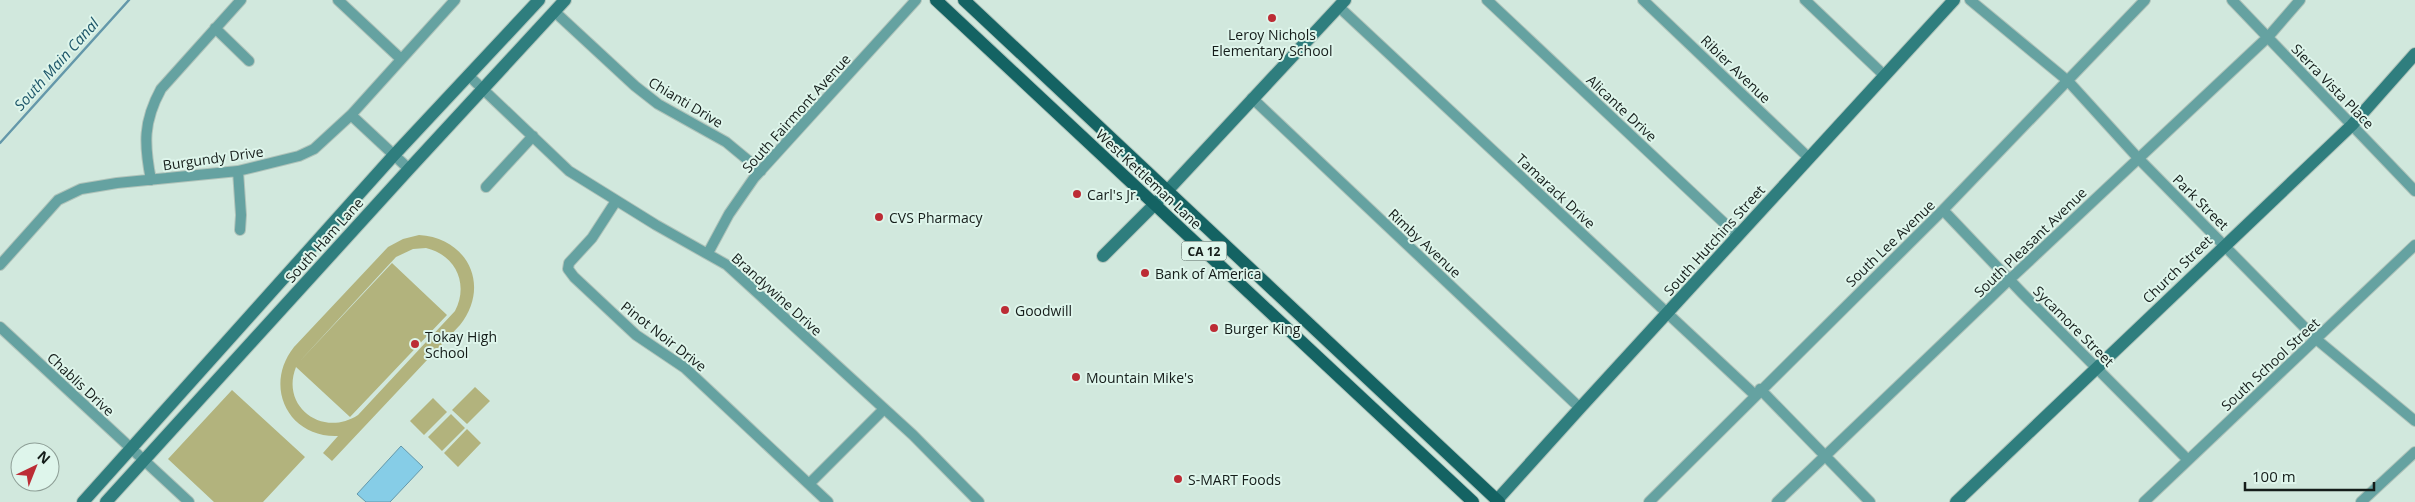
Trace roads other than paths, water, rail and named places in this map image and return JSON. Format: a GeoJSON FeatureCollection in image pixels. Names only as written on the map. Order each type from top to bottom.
{"type":"FeatureCollection","features":[{"type":"Feature","properties":{"kind":"main road","name":"South Ham Lane"},"geometry":{"type":"LineString","coordinates":[[82,502],[394,156],[539,0]]}},
{"type":"Feature","properties":{"kind":"main road","name":"South Ham Lane"},"geometry":{"type":"LineString","coordinates":[[106,502],[409,168],[566,0]]}},
{"type":"Feature","properties":{"kind":"main road","name":"West Kettleman Lane"},"geometry":{"type":"LineString","coordinates":[[936,0],[1473,502]]}},
{"type":"Feature","properties":{"kind":"main road","name":"West Kettleman Lane"},"geometry":{"type":"LineString","coordinates":[[964,0],[1497,502]]}},
{"type":"Feature","properties":{"kind":"main road","name":"South Hutchins Street"},"geometry":{"type":"LineString","coordinates":[[1497,502],[1580,408],[1954,0]]}},
{"type":"Feature","properties":{"kind":"main road"},"geometry":{"type":"LineString","coordinates":[[1103,256],[1154,205],[1252,98],[1342,4]]}},
{"type":"Feature","properties":{"kind":"main road","name":"Church Street"},"geometry":{"type":"LineString","coordinates":[[1956,502],[2352,125],[2415,54]]}},
{"type":"Feature","properties":{"kind":"main road"},"geometry":{"type":"LineString","coordinates":[[1331,369],[1350,372],[1368,380]]}},
{"type":"Feature","properties":{"kind":"street"},"geometry":{"type":"LineString","coordinates":[[151,180],[146,136],[148,119],[153,104],[161,89],[241,0]]}},
{"type":"Feature","properties":{"kind":"street"},"geometry":{"type":"LineString","coordinates":[[338,0],[401,59]]}},
{"type":"Feature","properties":{"kind":"street","name":"Burgundy Drive"},"geometry":{"type":"LineString","coordinates":[[0,265],[58,200],[70,193],[81,189],[117,183],[238,171],[300,156],[314,148],[351,114],[455,0]]}},
{"type":"Feature","properties":{"kind":"street","name":"South Fairmont Avenue"},"geometry":{"type":"LineString","coordinates":[[708,253],[729,214],[761,171],[916,0]]}},
{"type":"Feature","properties":{"kind":"street","name":"Alicante Drive"},"geometry":{"type":"LineString","coordinates":[[1487,0],[1738,236]]}},
{"type":"Feature","properties":{"kind":"street","name":"Ribier Avenue"},"geometry":{"type":"LineString","coordinates":[[1643,0],[1809,158]]}},
{"type":"Feature","properties":{"kind":"street"},"geometry":{"type":"LineString","coordinates":[[1805,0],[1885,76]]}},
{"type":"Feature","properties":{"kind":"street","name":"Park Street"},"geometry":{"type":"LineString","coordinates":[[1970,0],[2068,81],[2138,158],[2316,339],[2415,421]]}},
{"type":"Feature","properties":{"kind":"street","name":"South Lee Avenue"},"geometry":{"type":"LineString","coordinates":[[1649,502],[1944,210],[2145,0]]}},
{"type":"Feature","properties":{"kind":"street","name":"Sierra Vista Place"},"geometry":{"type":"LineString","coordinates":[[2232,0],[2415,191]]}},
{"type":"Feature","properties":{"kind":"street","name":"South Pleasant Avenue"},"geometry":{"type":"LineString","coordinates":[[1777,502],[2138,158],[2268,37],[2300,0]]}},
{"type":"Feature","properties":{"kind":"street","name":"Tamarack Drive"},"geometry":{"type":"LineString","coordinates":[[1342,4],[1667,314],[1758,392],[1826,455],[1870,502]]}},
{"type":"Feature","properties":{"kind":"street","name":"Chianti Drive"},"geometry":{"type":"LineString","coordinates":[[555,12],[635,86],[658,104],[726,142],[761,171]]}},
{"type":"Feature","properties":{"kind":"street"},"geometry":{"type":"LineString","coordinates":[[215,28],[249,61]]}},
{"type":"Feature","properties":{"kind":"street","name":"Brandywine Drive"},"geometry":{"type":"LineString","coordinates":[[468,75],[569,171],[616,201],[727,265],[955,475],[979,502]]}},
{"type":"Feature","properties":{"kind":"street","name":"Rimby Avenue"},"geometry":{"type":"LineString","coordinates":[[1252,98],[1580,408]]}},
{"type":"Feature","properties":{"kind":"street"},"geometry":{"type":"LineString","coordinates":[[351,114],[409,168]]}},
{"type":"Feature","properties":{"kind":"street"},"geometry":{"type":"LineString","coordinates":[[486,187],[533,136]]}},
{"type":"Feature","properties":{"kind":"street"},"geometry":{"type":"LineString","coordinates":[[238,171],[241,215],[240,230]]}},
{"type":"Feature","properties":{"kind":"street","name":"Pinot Noir Drive"},"geometry":{"type":"LineString","coordinates":[[616,201],[592,238],[569,263],[568,269],[574,277],[636,335],[685,368],[828,502]]}},
{"type":"Feature","properties":{"kind":"street","name":"Sycamore Street"},"geometry":{"type":"LineString","coordinates":[[1944,210],[2010,280],[2188,460]]}},
{"type":"Feature","properties":{"kind":"street","name":"South School Street"},"geometry":{"type":"LineString","coordinates":[[2144,502],[2415,245]]}},
{"type":"Feature","properties":{"kind":"street","name":"Chablis Drive"},"geometry":{"type":"LineString","coordinates":[[0,327],[143,460]]}},
{"type":"Feature","properties":{"kind":"street"},"geometry":{"type":"LineString","coordinates":[[809,484],[884,409]]}},
{"type":"Feature","properties":{"kind":"street"},"geometry":{"type":"LineString","coordinates":[[2361,502],[2415,452]]}},
{"type":"Feature","properties":{"kind":"street"},"geometry":{"type":"LineString","coordinates":[[143,460],[189,502]]}},
{"type":"Feature","properties":{"kind":"water"},"geometry":{"type":"Polygon","coordinates":[[[401,446],[423,467],[390,502],[366,502],[357,494],[401,446]]]}},
{"type":"Feature","properties":{"kind":"waterway","name":"South Main Canal"},"geometry":{"type":"LineString","coordinates":[[0,143],[129,0]]}},
{"type":"Feature","properties":{"kind":"place","name":"Leroy Nichols Elementary School"},"geometry":{"type":"Point","coordinates":[1272,18]}},
{"type":"Feature","properties":{"kind":"place","name":"Carl's Jr."},"geometry":{"type":"Point","coordinates":[1077,194]}},
{"type":"Feature","properties":{"kind":"place","name":"CVS Pharmacy"},"geometry":{"type":"Point","coordinates":[879,217]}},
{"type":"Feature","properties":{"kind":"place","name":"Bank of America"},"geometry":{"type":"Point","coordinates":[1145,273]}},
{"type":"Feature","properties":{"kind":"place","name":"Goodwill"},"geometry":{"type":"Point","coordinates":[1005,310]}},
{"type":"Feature","properties":{"kind":"place","name":"Burger King"},"geometry":{"type":"Point","coordinates":[1214,328]}},
{"type":"Feature","properties":{"kind":"place","name":"Tokay High School"},"geometry":{"type":"Point","coordinates":[415,344]}},
{"type":"Feature","properties":{"kind":"place","name":"Mountain Mike's"},"geometry":{"type":"Point","coordinates":[1076,377]}},
{"type":"Feature","properties":{"kind":"place","name":"S-MART Foods"},"geometry":{"type":"Point","coordinates":[1178,479]}}]}
